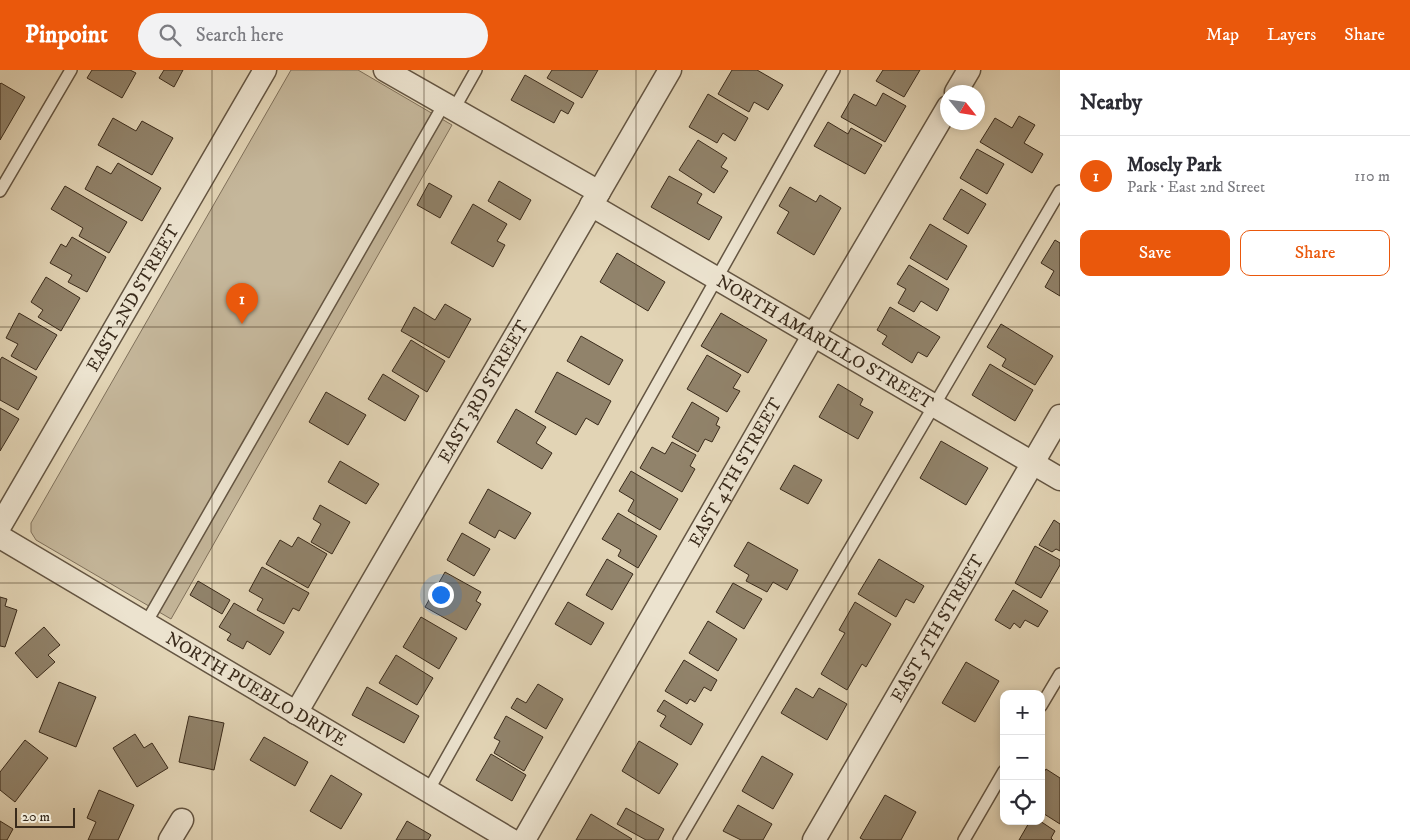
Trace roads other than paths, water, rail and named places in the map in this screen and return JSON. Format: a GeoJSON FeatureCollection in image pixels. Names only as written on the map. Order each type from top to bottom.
{"type":"FeatureCollection","features":[{"type":"Feature","properties":{"kind":"street","name":"EAST 2ND STREET"},"geometry":{"type":"LineString","coordinates":[[0,526],[264,70]]}},
{"type":"Feature","properties":{"kind":"street","name":"NORTH AMARILLO STREET"},"geometry":{"type":"LineString","coordinates":[[385,70],[449,106],[595,198],[716,279],[1060,479]]}},
{"type":"Feature","properties":{"kind":"street","name":"EAST 3RD STREET"},"geometry":{"type":"LineString","coordinates":[[296,713],[670,70]]}},
{"type":"Feature","properties":{"kind":"street"},"geometry":{"type":"LineString","coordinates":[[960,85],[969,70]]}},
{"type":"Feature","properties":{"kind":"street","name":"EAST 4TH STREET"},"geometry":{"type":"LineString","coordinates":[[524,840],[813,336],[940,121]]}},
{"type":"Feature","properties":{"kind":"street","name":"EAST 5TH STREET"},"geometry":{"type":"LineString","coordinates":[[814,840],[1060,416]]}},
{"type":"Feature","properties":{"kind":"street","name":"NORTH PUEBLO DRIVE"},"geometry":{"type":"LineString","coordinates":[[0,537],[511,840]]}},
{"type":"Feature","properties":{"kind":"street"},"geometry":{"type":"LineString","coordinates":[[170,840],[182,820]]}},
{"type":"Feature","properties":{"kind":"lane"},"geometry":{"type":"LineString","coordinates":[[0,191],[70,70]]}},
{"type":"Feature","properties":{"kind":"lane"},"geometry":{"type":"LineString","coordinates":[[146,623],[449,106],[476,70]]}},
{"type":"Feature","properties":{"kind":"lane"},"geometry":{"type":"LineString","coordinates":[[428,791],[834,70]]}},
{"type":"Feature","properties":{"kind":"lane"},"geometry":{"type":"LineString","coordinates":[[680,840],[1060,191]]}},
{"type":"Feature","properties":{"kind":"lane"},"geometry":{"type":"LineString","coordinates":[[1045,699],[1060,674]]}},
{"type":"Feature","properties":{"kind":"lane"},"geometry":{"type":"LineString","coordinates":[[964,840],[1000,778]]}},
{"type":"Feature","properties":{"kind":"place","name":"Mosely Park"},"geometry":{"type":"Point","coordinates":[242,324]}}]}
